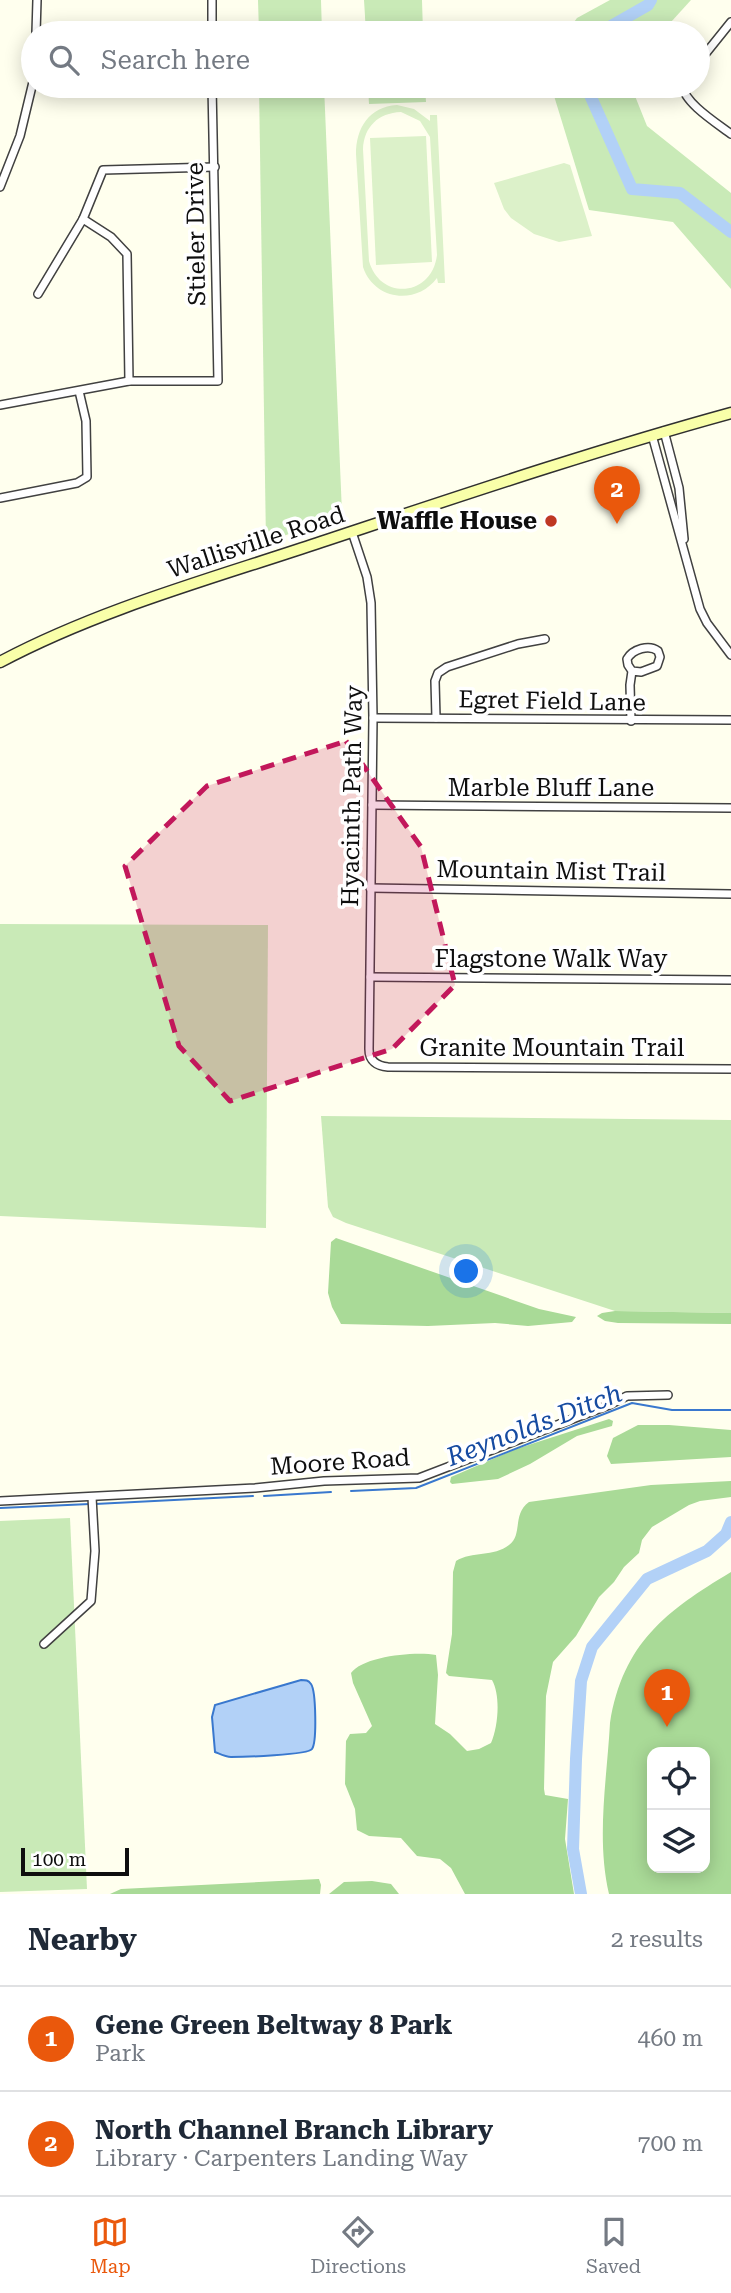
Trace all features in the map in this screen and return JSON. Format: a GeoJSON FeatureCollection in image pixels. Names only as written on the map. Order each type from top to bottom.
{"type":"FeatureCollection","features":[{"type":"Feature","properties":{"kind":"main road","name":"Wallisville Road"},"geometry":{"type":"LineString","coordinates":[[0,662],[73,628],[150,599],[556,464],[731,413]]}},
{"type":"Feature","properties":{"kind":"street"},"geometry":{"type":"LineString","coordinates":[[36,21],[37,0]]}},
{"type":"Feature","properties":{"kind":"street"},"geometry":{"type":"LineString","coordinates":[[212,0],[212,21]]}},
{"type":"Feature","properties":{"kind":"street"},"geometry":{"type":"LineString","coordinates":[[710,48],[731,22]]}},
{"type":"Feature","properties":{"kind":"street"},"geometry":{"type":"LineString","coordinates":[[0,187],[20,136],[29,98]]}},
{"type":"Feature","properties":{"kind":"street","name":"Stieler Drive"},"geometry":{"type":"LineString","coordinates":[[129,381],[218,381],[212,98]]}},
{"type":"Feature","properties":{"kind":"street"},"geometry":{"type":"LineString","coordinates":[[688,98],[731,134]]}},
{"type":"Feature","properties":{"kind":"street"},"geometry":{"type":"LineString","coordinates":[[38,294],[83,219],[103,170],[215,167]]}},
{"type":"Feature","properties":{"kind":"street"},"geometry":{"type":"LineString","coordinates":[[0,405],[129,381],[127,254],[111,237],[83,219]]}},
{"type":"Feature","properties":{"kind":"street"},"geometry":{"type":"LineString","coordinates":[[0,498],[78,483],[87,477],[86,421],[79,391]]}},
{"type":"Feature","properties":{"kind":"street"},"geometry":{"type":"LineString","coordinates":[[664,431],[679,488],[684,547]]}},
{"type":"Feature","properties":{"kind":"street"},"geometry":{"type":"LineString","coordinates":[[652,435],[700,609],[731,655]]}},
{"type":"Feature","properties":{"kind":"street","name":"Hyacinth Path Way"},"geometry":{"type":"LineString","coordinates":[[352,532],[367,577],[370,598],[373,718],[369,1049],[373,1062]]}},
{"type":"Feature","properties":{"kind":"street"},"geometry":{"type":"LineString","coordinates":[[436,718],[435,681],[438,673],[447,667],[518,644],[545,639]]}},
{"type":"Feature","properties":{"kind":"street"},"geometry":{"type":"LineString","coordinates":[[724,645],[731,640]]}},
{"type":"Feature","properties":{"kind":"street"},"geometry":{"type":"LineString","coordinates":[[631,721],[632,671],[627,662],[630,654],[650,647],[658,651],[660,657],[657,666],[638,672],[632,671]]}},
{"type":"Feature","properties":{"kind":"street","name":"Egret Field Lane"},"geometry":{"type":"LineString","coordinates":[[373,718],[731,720]]}},
{"type":"Feature","properties":{"kind":"street","name":"Marble Bluff Lane"},"geometry":{"type":"LineString","coordinates":[[372,805],[731,808]]}},
{"type":"Feature","properties":{"kind":"street","name":"Mountain Mist Trail"},"geometry":{"type":"LineString","coordinates":[[370,888],[731,894]]}},
{"type":"Feature","properties":{"kind":"street","name":"Flagstone Walk Way"},"geometry":{"type":"LineString","coordinates":[[370,977],[731,980]]}},
{"type":"Feature","properties":{"kind":"street","name":"Granite Mountain Trail"},"geometry":{"type":"LineString","coordinates":[[373,1062],[388,1067],[731,1069]]}},
{"type":"Feature","properties":{"kind":"street","name":"Moore Road"},"geometry":{"type":"LineString","coordinates":[[0,1502],[324,1481],[419,1478],[627,1396],[668,1395]]}},
{"type":"Feature","properties":{"kind":"street"},"geometry":{"type":"LineString","coordinates":[[44,1644],[91,1601],[95,1550],[92,1497]]}},
{"type":"Feature","properties":{"kind":"highlighted area"},"geometry":{"type":"Polygon","coordinates":[[[346,741],[421,847],[455,985],[392,1049],[230,1101],[179,1046],[125,866],[207,786],[346,741]]]}},
{"type":"Feature","properties":{"kind":"green space"},"geometry":{"type":"Polygon","coordinates":[[[258,0],[321,0],[322,21],[259,21],[258,0]]]}},
{"type":"Feature","properties":{"kind":"green space"},"geometry":{"type":"Polygon","coordinates":[[[364,0],[422,0],[423,21],[365,21],[364,0]]]}},
{"type":"Feature","properties":{"kind":"green space"},"geometry":{"type":"Polygon","coordinates":[[[610,0],[691,0],[672,21],[575,21],[610,0]]]}},
{"type":"Feature","properties":{"kind":"green space"},"geometry":{"type":"Polygon","coordinates":[[[259,98],[325,98],[342,513],[266,543],[259,98]]]}},
{"type":"Feature","properties":{"kind":"green space"},"geometry":{"type":"Polygon","coordinates":[[[369,98],[426,98],[426,102],[369,104],[369,98]]]}},
{"type":"Feature","properties":{"kind":"green space"},"geometry":{"type":"Polygon","coordinates":[[[555,98],[636,98],[647,126],[731,193],[731,289],[673,222],[589,210],[555,98]]]}},
{"type":"Feature","properties":{"kind":"green space"},"geometry":{"type":"Polygon","coordinates":[[[397,105],[414,109],[430,121],[430,115],[437,115],[445,283],[438,283],[437,278],[418,293],[407,296],[396,295],[376,287],[363,267],[356,154],[358,136],[366,120],[387,107],[397,105]],[[401,112],[386,115],[369,128],[364,141],[369,261],[375,274],[394,288],[416,286],[426,279],[433,269],[437,255],[430,137],[420,121],[401,112]]]}},
{"type":"Feature","properties":{"kind":"green space"},"geometry":{"type":"Polygon","coordinates":[[[426,136],[432,262],[376,265],[370,138],[426,136]]]}},
{"type":"Feature","properties":{"kind":"green space"},"geometry":{"type":"Polygon","coordinates":[[[564,163],[570,165],[592,236],[559,242],[534,234],[511,218],[504,209],[494,183],[564,163]]]}},
{"type":"Feature","properties":{"kind":"green space"},"geometry":{"type":"Polygon","coordinates":[[[0,924],[268,925],[266,1228],[0,1216],[0,924]]]}},
{"type":"Feature","properties":{"kind":"green space"},"geometry":{"type":"Polygon","coordinates":[[[321,1116],[731,1120],[731,1313],[615,1311],[333,1217],[328,1207],[321,1116]]]}},
{"type":"Feature","properties":{"kind":"green space"},"geometry":{"type":"Polygon","coordinates":[[[336,1238],[539,1309],[576,1317],[572,1322],[528,1326],[495,1323],[428,1326],[341,1324],[328,1293],[331,1242],[336,1238]]]}},
{"type":"Feature","properties":{"kind":"green space"},"geometry":{"type":"Polygon","coordinates":[[[615,1311],[731,1313],[731,1324],[618,1323],[605,1321],[597,1316],[615,1311]]]}},
{"type":"Feature","properties":{"kind":"green space"},"geometry":{"type":"Polygon","coordinates":[[[609,1419],[613,1421],[612,1426],[577,1436],[530,1464],[498,1479],[452,1484],[450,1482],[451,1477],[516,1449],[609,1419]]]}},
{"type":"Feature","properties":{"kind":"green space"},"geometry":{"type":"Polygon","coordinates":[[[638,1425],[731,1430],[731,1457],[611,1464],[607,1456],[613,1438],[638,1425]]]}},
{"type":"Feature","properties":{"kind":"green space"},"geometry":{"type":"Polygon","coordinates":[[[731,1481],[731,1497],[689,1505],[652,1527],[642,1540],[639,1553],[599,1597],[576,1636],[553,1662],[546,1696],[544,1789],[545,1795],[568,1799],[565,1839],[574,1894],[465,1894],[451,1868],[440,1859],[417,1856],[401,1838],[369,1836],[357,1830],[355,1809],[345,1784],[346,1741],[350,1734],[366,1733],[372,1726],[353,1683],[351,1673],[357,1667],[390,1656],[436,1655],[438,1675],[435,1724],[467,1751],[491,1743],[498,1712],[497,1694],[492,1680],[449,1676],[446,1673],[452,1634],[453,1572],[456,1561],[497,1551],[509,1545],[516,1536],[521,1512],[529,1502],[651,1485],[731,1481]]]}},
{"type":"Feature","properties":{"kind":"green space"},"geometry":{"type":"Polygon","coordinates":[[[70,1518],[87,1889],[0,1892],[0,1521],[70,1518]]]}},
{"type":"Feature","properties":{"kind":"green space"},"geometry":{"type":"Polygon","coordinates":[[[731,1572],[731,1894],[609,1894],[603,1830],[610,1723],[616,1695],[637,1650],[651,1632],[686,1601],[731,1572]]]}},
{"type":"Feature","properties":{"kind":"green space"},"geometry":{"type":"Polygon","coordinates":[[[319,1879],[320,1894],[110,1894],[121,1889],[319,1879]]]}},
{"type":"Feature","properties":{"kind":"green space"},"geometry":{"type":"Polygon","coordinates":[[[372,1881],[391,1884],[399,1894],[329,1894],[344,1882],[372,1881]]]}},
{"type":"Feature","properties":{"kind":"water"},"geometry":{"type":"Polygon","coordinates":[[[307,1680],[313,1689],[315,1727],[312,1749],[248,1757],[229,1757],[215,1752],[212,1717],[215,1705],[307,1680]]]}},
{"type":"Feature","properties":{"kind":"waterway"},"geometry":{"type":"LineString","coordinates":[[620,21],[648,5],[651,0]]}},
{"type":"Feature","properties":{"kind":"waterway"},"geometry":{"type":"LineString","coordinates":[[591,98],[632,189],[680,193],[731,232]]}},
{"type":"Feature","properties":{"kind":"waterway","name":"Reynolds Ditch"},"geometry":{"type":"LineString","coordinates":[[351,1491],[416,1488],[632,1403],[672,1410],[731,1410]]}},
{"type":"Feature","properties":{"kind":"waterway","name":"Reynolds Ditch"},"geometry":{"type":"LineString","coordinates":[[264,1496],[331,1492]]}},
{"type":"Feature","properties":{"kind":"waterway","name":"Reynolds Ditch"},"geometry":{"type":"LineString","coordinates":[[95,1504],[253,1496]]}},
{"type":"Feature","properties":{"kind":"waterway","name":"Reynolds Ditch"},"geometry":{"type":"LineString","coordinates":[[0,1508],[90,1504]]}},
{"type":"Feature","properties":{"kind":"waterway"},"geometry":{"type":"LineString","coordinates":[[581,1894],[573,1849],[576,1759],[581,1681],[592,1647],[647,1579],[707,1551],[726,1534],[731,1522]]}},
{"type":"Feature","properties":{"kind":"place","name":"Waffle House"},"geometry":{"type":"Point","coordinates":[551,521]}},
{"type":"Feature","properties":{"kind":"place","name":"North Channel Branch Library"},"geometry":{"type":"Point","coordinates":[617,524]}},
{"type":"Feature","properties":{"kind":"place","name":"Gene Green Beltway 8 Park"},"geometry":{"type":"Point","coordinates":[667,1727]}}]}
